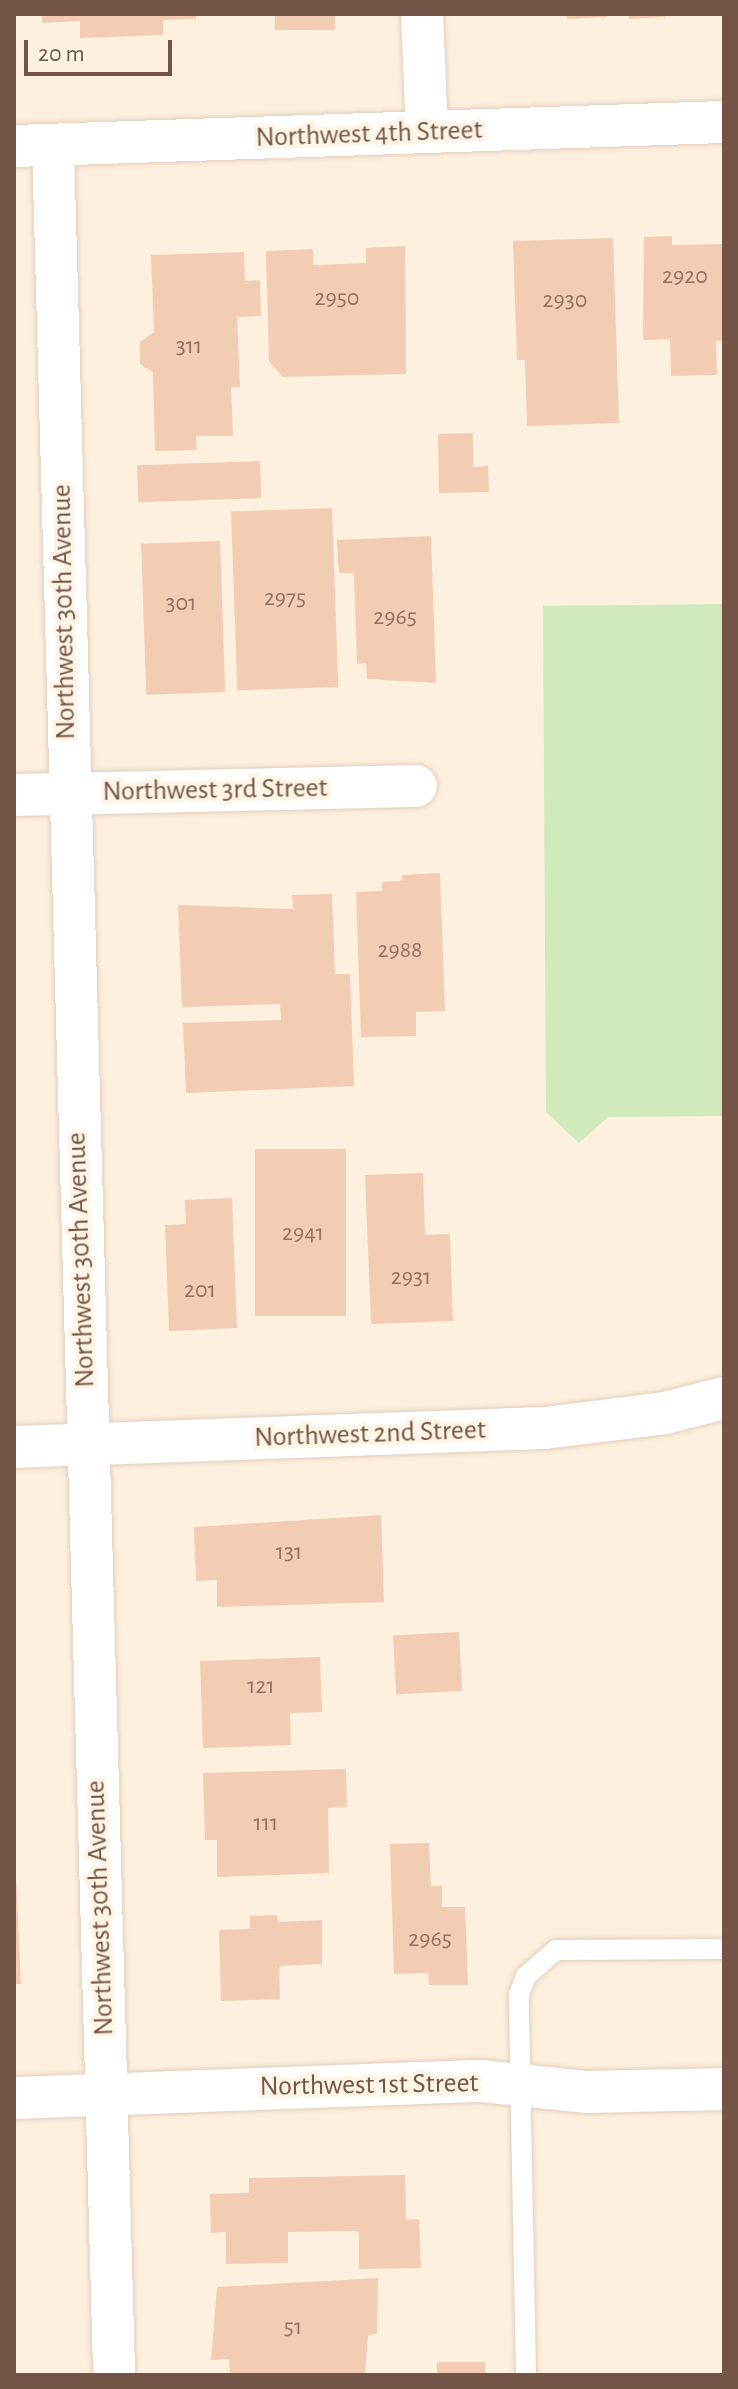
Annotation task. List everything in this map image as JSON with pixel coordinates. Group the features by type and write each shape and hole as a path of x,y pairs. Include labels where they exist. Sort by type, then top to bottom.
{"street":[{"path":"422,14 427,132"},
{"name":"Northwest 4th Street","path":"34,145 724,122"},
{"name":"Northwest 30th Avenue","path":"34,145 69,793 114,2375"},
{"name":"Northwest 3rd Street","path":"14,795 416,786"},
{"name":"Northwest 2nd Street","path":"14,1447 545,1428 665,1413 724,1398"},
{"name":"Northwest 1st Street","path":"14,2098 482,2081 587,2092 724,2089"}],"lane":[{"path":"526,2375 519,1995 538,1959 556,1950 724,1949"}],"green space":[{"path":"724,604 724,1116 608,1117 579,1143 546,1112 543,606"}],"building":[{"path":"42,14 196,14 196,19 163,20 163,35 80,38 80,21 42,23"},
{"path":"275,14 335,14 335,30 275,30"},
{"path":"567,14 607,14 607,17 567,19"},
{"path":"629,14 665,14 665,17 629,19"},
{"path":"672,236 672,245 724,244 724,341 716,341 717,375 671,376 670,339 643,340 644,237"},
{"path":"613,238 619,423 527,426 525,360 517,360 513,241"},
{"path":"405,246 406,374 283,377 269,361 266,251 313,249 313,265 366,263 366,248"},
{"path":"244,252 245,281 260,280 261,316 237,317 240,387 231,387 233,436 196,436 197,450 155,451 153,372 140,364 140,342 154,332 151,255"},
{"path":"473,433 473,467 488,466 489,492 439,493 438,434"},
{"path":"260,461 261,498 138,502 137,465"},
{"path":"332,508 338,687 237,690 231,512"},
{"path":"431,536 436,683 367,679 366,663 357,664 354,573 339,573 337,540"},
{"path":"220,541 225,692 146,695 141,544"},
{"path":"440,873 445,1011 416,1012 416,1036 361,1037 356,892 382,891 382,882 402,881 402,875"},
{"path":"332,894 335,974 350,974 354,1086 186,1093 183,1023 281,1020 280,1004 182,1007 178,905 293,909 292,895"},
{"path":"255,1149 346,1149 346,1316 255,1316"},
{"path":"423,1173 425,1235 450,1234 453,1321 371,1324 365,1175"},
{"path":"232,1198 237,1328 169,1331 165,1225 186,1224 185,1200"},
{"path":"381,1515 384,1602 217,1607 217,1580 196,1581 194,1527"},
{"path":"459,1632 462,1691 396,1694 393,1635"},
{"path":"320,1657 322,1712 290,1713 291,1745 203,1748 200,1661"},
{"path":"346,1769 347,1807 328,1808 329,1873 217,1877 217,1840 205,1840 203,1773"},
{"path":"14,1834 21,1984 14,1984"},
{"path":"429,1843 431,1886 442,1886 442,1907 465,1907 468,1985 429,1985 428,1973 394,1974 390,1844"},
{"path":"277,1915 278,1922 322,1920 322,1964 279,1966 280,1999 221,2001 219,1930 250,1929 250,1916"},
{"path":"405,2175 406,2220 419,2219 421,2268 359,2269 359,2231 288,2232 288,2263 226,2264 226,2232 211,2233 210,2194 249,2193 249,2178"},
{"path":"378,2278 377,2334 368,2335 365,2375 230,2375 229,2359 211,2360 217,2287"},
{"path":"437,2362 485,2362 485,2375 437,2375"}]}
